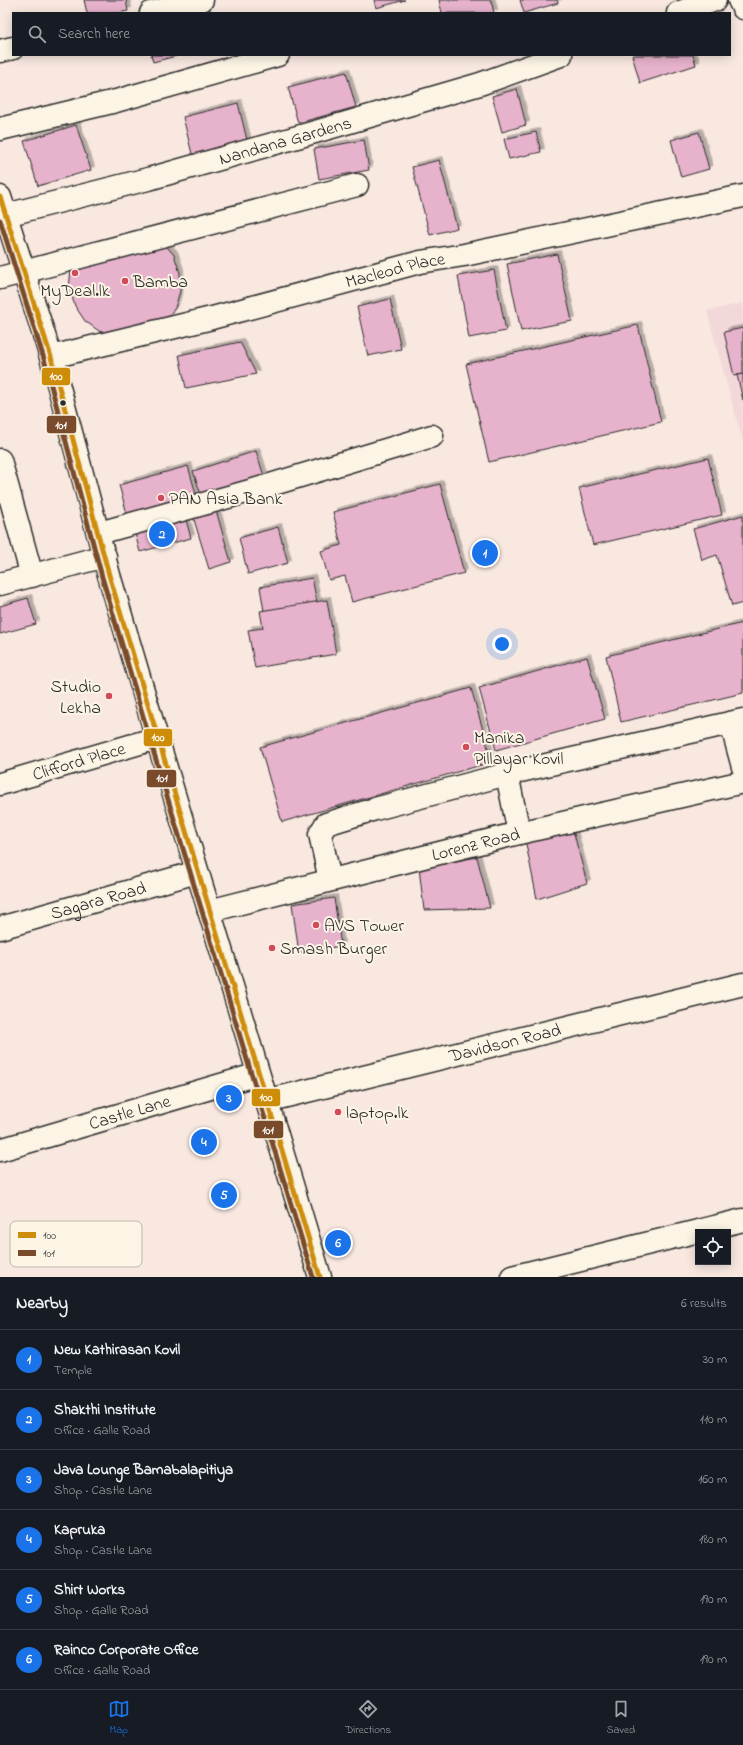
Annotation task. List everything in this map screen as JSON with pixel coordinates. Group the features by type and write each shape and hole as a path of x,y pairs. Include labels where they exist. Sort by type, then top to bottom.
{"main road":[{"path":"155,12 202,0"},
{"path":"681,12 715,0"},
{"path":"740,0 743,8"},
{"path":"0,51 12,48"},
{"path":"0,130 116,101 274,56"},
{"name":"Nandana Gardens","path":"3,206 152,178 480,84 558,56"},
{"path":"0,278 23,270 357,184"},
{"name":"Macleod Place","path":"51,357 212,318 420,262 464,255 743,196"},
{"path":"3,206 51,357 111,582 157,738 320,1277"},
{"path":"99,533 257,489 432,436"},
{"path":"0,460 32,576"},
{"path":"0,584 105,556"},
{"path":"330,880 320,834 326,824 375,809 507,774 737,722 743,767"},
{"name":"Clifford Place","path":"0,784 157,738"},
{"path":"507,774 519,833"},
{"name":"Lorenz Road","path":"209,910 519,833 743,782"},
{"name":"Sagara Road","path":"0,928 197,872"},
{"name":"Davidson Road","path":"266,1100 743,984"},
{"name":"Castle Lane","path":"0,1150 258,1074"},
{"path":"512,1277 743,1220"}],"shaded area":[{"path":"743,303 743,443 707,311"}],"building":[{"path":"84,0 126,0 128,11 123,12 87,12"},
{"path":"374,0 405,0 376,8"},
{"path":"439,0 491,0 494,12 442,12"},
{"path":"520,0 557,0 558,3 527,12 524,12"},
{"path":"151,56 176,56 153,62"},
{"path":"632,56 693,56 696,65 640,83"},
{"path":"346,72 356,107 298,123 288,87"},
{"path":"517,89 526,125 502,132 492,96"},
{"path":"238,103 248,144 193,158 183,117"},
{"path":"76,125 91,170 38,186 24,141"},
{"path":"536,132 541,152 509,159 504,139"},
{"path":"699,132 709,169 681,177 671,140"},
{"path":"364,140 369,170 319,179 314,149"},
{"path":"439,160 457,228 430,235 412,167"},
{"name":"Bamba","path":"162,241 174,255 180,273 180,291 175,308 164,322 116,337 99,331 85,321 75,306 69,288 71,269"},
{"path":"557,254 572,321 521,331 507,264"},
{"path":"494,270 506,331 469,338 458,276"},
{"path":"390,299 401,349 368,356 357,307"},
{"path":"638,325 661,422 489,462 466,364"},
{"path":"743,328 743,374 734,376 724,332"},
{"path":"240,342 256,374 186,388 179,355"},
{"path":"743,374 743,400 737,375"},
{"path":"256,451 264,476 201,495 193,471"},
{"path":"708,458 722,515 593,545 579,488"},
{"path":"188,466 198,501 129,521 119,485"},
{"path":"440,484 464,573 352,602 345,576 329,580 321,551 341,545 333,512"},
{"path":"215,507 231,562 209,569 192,513"},
{"path":"743,515 743,603 732,606 717,555 702,560 693,529"},
{"path":"185,516 191,538 140,552 134,530"},
{"path":"278,527 288,563 248,574 239,538"},
{"path":"312,578 317,602 264,611 260,587"},
{"path":"28,598 36,624 0,634 0,606"},
{"path":"327,600 336,654 255,668 248,630 263,628 260,611"},
{"path":"743,623 743,693 621,722 606,656"},
{"path":"587,657 605,719 496,750 479,688"},
{"path":"471,688 492,762 282,822 260,747"},
{"path":"573,830 587,883 537,899 525,839"},
{"path":"477,857 490,908 424,910 419,868"},
{"name":"AVS Tower","path":"334,898 341,946 299,953 292,904"}],"transit line":[{"name":"100","path":"0,197 51,357 109,575 320,1277"},
{"name":"101","path":"0,220 44,359 102,577 150,740 313,1277"}],"place":[{"name":"MyDeal.lk","path":"75,273"},
{"name":"Bamba","path":"125,281"},
{"name":"PAN Asia Bank","path":"161,498"},
{"name":"Shakthi Institute","path":"162,534"},
{"name":"New Kathirasan Kovil","path":"485,553"},
{"name":"Studio Lekha","path":"109,696"},
{"name":"Manika Pillayar Kovil","path":"466,747"},
{"name":"AVS Tower","path":"316,925"},
{"name":"Smash Burger","path":"272,948"},
{"name":"Java Lounge Bamabalapitiya","path":"229,1098"},
{"name":"laptop.lk","path":"338,1112"},
{"name":"Kapruka","path":"204,1142"},
{"name":"Shirt Works","path":"224,1195"},
{"name":"Rainco Corporate Office","path":"338,1243"}]}
